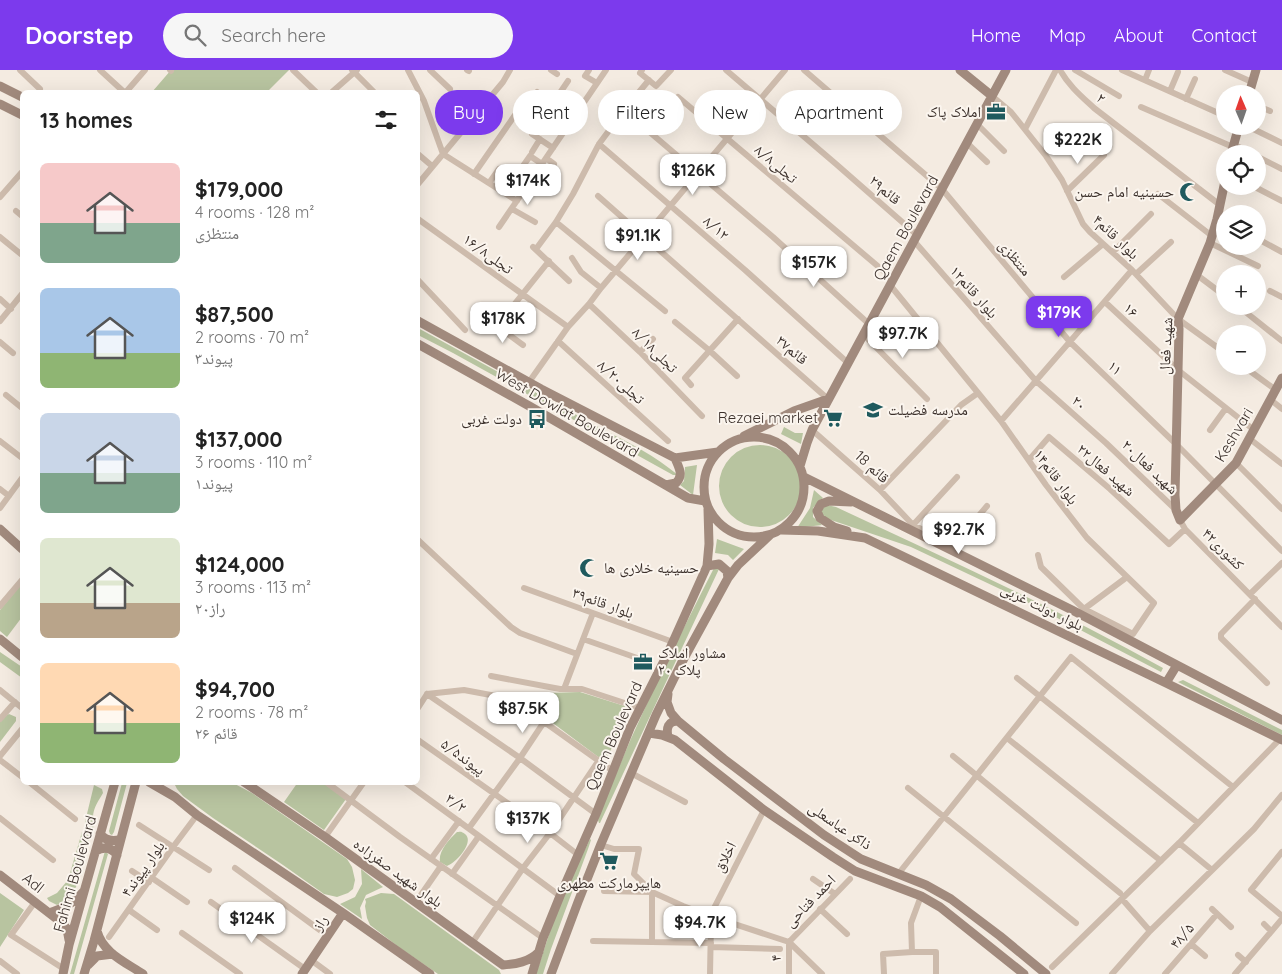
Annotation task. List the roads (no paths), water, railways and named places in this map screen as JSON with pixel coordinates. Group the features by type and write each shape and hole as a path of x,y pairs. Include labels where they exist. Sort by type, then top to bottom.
{"main road":[{"path":"960,70 992,96"},
{"path":"1251,85 1256,70"},
{"name":"Qaem Boulevard","path":"800,466 806,442 828,399 1004,71"},
{"path":"0,86 20,96"},
{"path":"0,104 20,114"},
{"name":"شهید فعال","path":"1220,205 1222,195"},
{"name":"شهید فعال","path":"1180,520 1176,510 1178,319 1216,230"},
{"name":"West Dowlat Boulevard","path":"420,322 479,356 675,458"},
{"name":"West Dowlat Boulevard","path":"420,345 688,498 707,505"},
{"name":"Keshvari","path":"1180,520 1236,463 1282,378"},
{"path":"738,439 762,437 774,441 793,455 804,477 803,501 798,512 781,530 770,535 746,537 734,533 715,519 707,505 704,485 710,462 727,444 794,411 828,399"},
{"path":"666,485 676,483 680,478 680,470 675,458 718,452"},
{"name":"بلوار دولت غربی","path":"804,477 1072,610 1282,720"},
{"path":"856,503 829,501 821,504 817,511 820,518 834,526 865,538"},
{"name":"Qaem Boulevard","path":"532,974 577,854 640,708 673,642 707,566 709,544 707,505"},
{"path":"0,529 20,547"},
{"name":"بلوار دولت غربی","path":"781,530 818,531 865,538 1281,739"},
{"name":"Qaem Boulevard","path":"552,974 612,817 682,662 728,578 738,565 770,535"},
{"path":"707,566 718,564 728,571 728,578"},
{"path":"0,639 20,654"},
{"path":"1166,683 1177,665"},
{"name":"ذاکر عباسعلی","path":"668,692 667,702 671,713 678,721 724,759 824,835 861,860 926,884 951,899 1049,970"},
{"path":"668,737 667,728 669,723 678,721"},
{"name":"ذاکر عباسعلی","path":"649,733 656,733 674,740 764,810 855,871 921,896 940,907 1024,974"},
{"name":"Fahimi Boulevard","path":"63,972 114,785"},
{"path":"85,971 135,785"},
{"path":"154,785 175,797 197,815 430,974"},
{"path":"170,785 175,797"},
{"name":"بلوار شهید صفرزاده","path":"248,785 416,902 505,970 534,957 539,952"},
{"path":"595,815 595,824 601,828 606,826 612,817"},
{"path":"586,836 591,832 597,833 600,836 601,844"},
{"path":"100,834 109,841 121,840"},
{"path":"96,851 105,848 114,851 116,855"},
{"name":"Adl","path":"0,875 62,923 67,929 69,945"},
{"path":"50,913 73,903 85,890"},
{"name":"راز","path":"304,972 343,913"},
{"path":"97,931 104,946 143,974"},
{"path":"991,948 1000,936"},
{"path":"85,971 91,961 97,956 113,954"}],"street":[{"path":"20,70 40,89"},
{"path":"100,70 123,90"},
{"path":"127,90 145,70"},
{"path":"294,70 314,90"},
{"path":"408,70 418,90"},
{"path":"430,70 450,89"},
{"path":"420,181 503,82 510,70"},
{"path":"589,70 585,76 597,83"},
{"path":"588,96 606,70"},
{"path":"641,71 656,86 671,70"},
{"name":"قائم۲۹","path":"726,70 749,90"},
{"path":"766,92 785,70"},
{"name":"منتظزی","path":"804,70 942,189 1070,342"},
{"path":"1025,130 1056,70"},
{"name":"۲","path":"1060,70 1074,90 1094,108 1220,205"},
{"path":"1075,70 1119,96"},
{"path":"1124,70 1216,112"},
{"path":"1145,80 1149,70"},
{"path":"1226,70 1252,82"},
{"path":"334,90 355,71 372,90"},
{"path":"1170,91 1178,72"},
{"path":"1186,99 1195,79"},
{"path":"569,280 535,248 556,222 599,144 649,80"},
{"path":"562,90 568,81"},
{"path":"420,93 443,154 517,201"},
{"name":"بلوار قائم۴","path":"992,96 1011,112 1046,156 1062,180 1083,224 1134,272 1178,319 1216,346"},
{"name":"تجلی۸/۸","path":"684,102 810,208 892,282"},
{"name":"قائم۲۹","path":"766,104 836,164 916,238"},
{"path":"1141,107 1225,145"},
{"path":"1266,109 1270,111"},
{"path":"474,174 513,118"},
{"path":"977,124 1004,151"},
{"path":"534,135 553,148"},
{"path":"499,227 562,135"},
{"path":"653,135 773,237 869,324"},
{"path":"529,382 568,327 730,135"},
{"path":"1266,135 1282,143"},
{"path":"532,152 540,139"},
{"path":"967,143 987,162"},
{"name":"۸/۱۲","path":"599,144 671,205 848,363"},
{"path":"1067,191 1104,155"},
{"path":"420,156 432,166"},
{"path":"523,166 530,156 554,164"},
{"path":"1266,161 1282,169"},
{"path":"489,183 499,169"},
{"path":"0,197 20,174"},
{"path":"1266,192 1282,200"},
{"path":"1158,194 1211,240 1256,265"},
{"name":"قائم۳۷","path":"598,196 828,399"},
{"path":"512,209 535,222"},
{"path":"16,211 20,214"},
{"path":"1113,252 1151,214"},
{"name":"تجلی۱۶/۸","path":"420,220 568,327"},
{"path":"556,222 665,311"},
{"path":"0,237 20,253"},
{"name":"بلوار قائم۱۲","path":"916,238 1036,381"},
{"path":"1002,421 1105,302 1134,272 1171,242"},
{"path":"1266,243 1279,250"},
{"path":"1064,277 1103,244"},
{"path":"572,258 581,272 601,288"},
{"path":"523,345 497,326 549,261"},
{"path":"1197,275 1216,289"},
{"path":"420,282 465,330"},
{"name":"بلوار قائم۱۴","path":"892,282 1002,421 1046,485 1087,538 1154,603 1133,634 1084,609"},
{"path":"1270,291 1282,297"},
{"path":"0,322 20,298"},
{"path":"0,299 11,309"},
{"name":"۱۶","path":"1105,302 1178,370 1254,430"},
{"name":"تجلی۸/۱۸","path":"589,304 640,352 702,416"},
{"path":"1250,315 1282,341"},
{"path":"691,385 685,378 738,319"},
{"path":"675,322 710,350 737,376"},
{"path":"864,334 927,399"},
{"path":"640,352 653,338"},
{"name":"تجلی۸/۲۰","path":"558,341 668,441"},
{"path":"0,342 12,353"},
{"name":"۱۱","path":"1070,342 1177,445 1282,551"},
{"path":"1255,375 1276,390"},
{"name":"۲۰","path":"1036,381 1106,443"},
{"path":"880,490 961,405 978,393"},
{"path":"6,395 20,406"},
{"path":"1270,400 1282,409"},
{"path":"1210,430 1226,408"},
{"name":"18 قائم","path":"812,430 880,490 913,525"},
{"name":"شهید فعال۲۲","path":"1030,460 1049,437 1110,489 1169,544 1185,529"},
{"path":"1250,439 1282,464"},
{"path":"0,441 20,456"},
{"name":"شهید فعال۲۰","path":"1106,443 1176,510"},
{"path":"1236,463 1282,509"},
{"path":"957,477 913,525 954,545 987,506"},
{"path":"0,508 9,496 20,487"},
{"path":"0,489 9,496"},
{"name":"کشوری۴۲","path":"1180,520 1185,529 1282,627"},
{"path":"420,542 511,628 577,654"},
{"path":"1038,555 1041,566 1084,609 1127,576"},
{"path":"1266,683 1221,638 1221,634 1282,563"},
{"path":"0,606 20,582"},
{"name":"بلوار قائم۳۹","path":"524,588 673,642"},
{"path":"564,689 592,613"},
{"path":"583,639 640,659"},
{"path":"899,873 1071,657 1233,787"},
{"path":"491,676 560,689 582,689 640,708"},
{"path":"1017,678 1198,823"},
{"path":"0,690 20,706"},
{"path":"427,694 464,690 512,699 613,771"},
{"path":"420,705 427,694"},
{"path":"427,694 520,758 595,815"},
{"path":"0,720 15,702"},
{"path":"469,828 544,722"},
{"path":"20,732 0,758 20,775"},
{"path":"1007,738 1161,861"},
{"path":"1049,970 1121,896 1161,861 1281,739"},
{"name":"پیوند۵/۵","path":"420,741 577,854"},
{"path":"953,756 1121,896 1150,931"},
{"path":"472,943 599,760"},
{"path":"631,774 685,802"},
{"path":"33,785 75,819"},
{"path":"330,785 544,938"},
{"path":"325,837 362,785"},
{"name":"۳/۲","path":"409,785 560,896"},
{"path":"908,788 1076,923"},
{"path":"1112,974 1150,931 1254,829 1282,795"},
{"name":"اخلاق","path":"710,920 764,810"},
{"name":"بلوار پیوند۴","path":"109,937 197,815"},
{"path":"0,818 53,860"},
{"path":"431,859 459,821"},
{"path":"139,825 209,870"},
{"path":"452,874 479,836"},
{"path":"1179,843 1212,870"},
{"path":"601,844 614,849 639,849 634,874 652,892 710,920 788,942 822,974"},
{"path":"1235,974 1272,932 1282,917 1251,890 1282,852"},
{"path":"416,902 442,866"},
{"path":"235,868 328,936"},
{"path":"132,871 187,902"},
{"name":"احمد فتاحی","path":"788,942 850,878"},
{"path":"813,879 835,894"},
{"path":"604,891 652,892"},
{"path":"652,892 652,942"},
{"path":"912,952 911,923 921,896"},
{"path":"35,902 10,935 63,972"},
{"path":"211,902 304,972"},
{"path":"820,909 846,934"},
{"path":"129,910 156,930"},
{"name":"۴۸/۵","path":"1166,974 1215,911 1231,927"},
{"path":"710,920 710,974"},
{"path":"1264,924 1272,932"},
{"path":"182,933 240,974"},
{"path":"593,941 652,942 780,949"},
{"name":"۴","path":"788,942 789,974"},
{"path":"1191,944 1205,956"},
{"path":"884,974 883,954 912,952 936,952 936,974"},
{"path":"1238,955 1246,962"},
{"path":"312,960 330,974"},
{"path":"0,961 17,974"}],"place":[{"name":"املاک پاک","path":"996,112"},
{"name":"حسینیه امام حسن","path":"1189,192"},
{"name":"مدرسه فضیلت","path":"873,410"},
{"name":"Rezaei market","path":"833,418"},
{"name":"دولت غربی","path":"537,419"},
{"name":"حسینیه خلاری ها","path":"589,568"},
{"name":"مشاور املاک پلاک ۲۰","path":"643,662"},
{"name":"هایپرمارکت مطهری","path":"609,861"}]}
